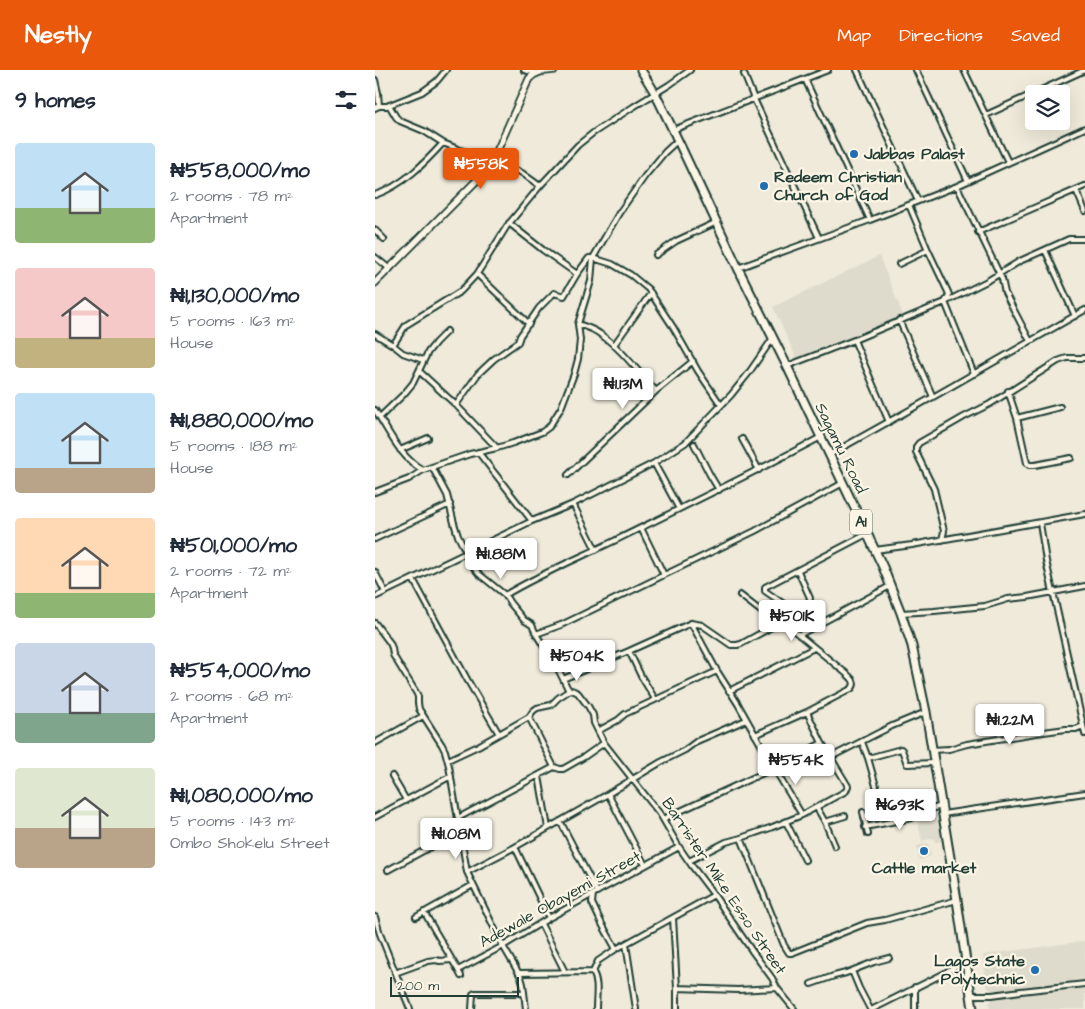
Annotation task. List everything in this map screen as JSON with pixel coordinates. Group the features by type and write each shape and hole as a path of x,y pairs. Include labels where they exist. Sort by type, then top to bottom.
{"highway":[{"name":"Sagamu Road","path":"641,70 655,93 787,366 875,550 901,613 912,646 926,712 973,1009"}],"street":[{"path":"375,80 378,93 377,107 389,105 422,92 437,81 446,70"},
{"path":"524,70 537,73"},
{"path":"375,283 482,175 493,160 529,79 537,73 555,70"},
{"path":"648,70 649,82"},
{"path":"393,344 406,325 461,291 477,274 509,223 583,140 690,70"},
{"path":"673,130 828,70"},
{"path":"857,70 918,201"},
{"path":"916,70 968,181"},
{"path":"964,70 1008,162"},
{"path":"986,115 1085,70"},
{"path":"744,74 819,238"},
{"path":"805,79 870,220"},
{"path":"389,105 398,120 424,131 443,143 483,160 493,160 522,173 540,186"},
{"path":"738,268 957,186 1085,128"},
{"path":"375,492 409,479 423,470 478,452 497,448 542,432 549,427 556,416 574,374 578,358 578,324 591,281 593,258 619,213 645,176 678,140"},
{"path":"375,196 385,192 409,175 443,143"},
{"path":"957,186 999,274 1005,293 1030,341"},
{"path":"978,232 1085,186"},
{"path":"1075,190 1085,211"},
{"path":"909,205 949,295 945,302"},
{"path":"656,255 676,241 717,222"},
{"path":"509,223 577,274"},
{"path":"375,230 384,239"},
{"path":"787,366 945,302 977,287 1020,261 1069,239 1085,239"},
{"path":"899,264 928,250"},
{"path":"1045,250 1075,316"},
{"path":"375,258 390,269"},
{"path":"456,405 478,374 494,359 518,342 539,308 552,295 557,293 564,296 586,261 589,258 593,258 612,264 631,275 648,289 721,405"},
{"path":"477,274 529,324"},
{"path":"614,345 651,293"},
{"path":"945,302 973,374"},
{"path":"829,455 1085,310"},
{"path":"899,320 933,397"},
{"path":"578,324 600,333 614,345 656,391"},
{"path":"380,417 413,383 423,360 435,342 447,331"},
{"path":"375,334 393,344 403,353 423,360"},
{"path":"375,597 532,521 573,504 653,463 685,443 748,374 773,338"},
{"path":"854,340 889,422"},
{"path":"942,540 944,531 934,488 919,460 916,446 964,417 990,404 1058,362 1067,358 1085,358"},
{"path":"569,475 656,391 693,361"},
{"path":"419,370 497,448"},
{"path":"1009,391 1026,460 1029,465 1071,458"},
{"path":"1017,418 1060,407"},
{"path":"375,410 401,450 411,462 423,470"},
{"path":"401,450 427,438"},
{"path":"505,596 550,570 597,550 821,438"},
{"path":"742,439 759,470"},
{"path":"695,444 719,490"},
{"path":"478,452 532,521"},
{"path":"653,463 679,510"},
{"name":"Barrister Mike Esso Street","path":"432,468 443,486 456,529 474,568 505,596 525,620 532,625 568,689 578,693 588,706 604,743 663,818 689,861 793,1009"},
{"path":"537,634 561,625 755,531 843,483"},
{"path":"375,539 450,504"},
{"path":"573,504 597,550"},
{"path":"875,550 912,546 1085,514"},
{"path":"1040,523 1046,561 1085,734"},
{"path":"641,528 665,575"},
{"path":"944,531 951,539"},
{"path":"798,571 810,602 795,611 765,591 765,587 867,534"},
{"path":"375,572 385,592"},
{"path":"413,579 499,734"},
{"path":"799,635 891,586"},
{"path":"901,613 985,606 1008,599 1085,586"},
{"path":"740,595 767,616 779,623 784,623 854,682 851,689 807,712 755,735"},
{"path":"375,622 419,697 419,709 441,744 448,760 467,872 503,946 519,973 523,984 525,1009"},
{"path":"563,679 691,623 702,625 734,645 741,644 779,623"},
{"path":"691,623 769,759"},
{"path":"729,691 814,648"},
{"path":"629,651 655,699"},
{"path":"598,731 625,714 717,671"},
{"path":"448,760 478,746 529,717 537,708 551,705 571,690"},
{"path":"689,861 726,842 802,815 845,792 848,786 822,743 807,712"},
{"path":"831,756 892,726 926,712"},
{"path":"375,742 423,716"},
{"path":"529,717 554,767 563,769 604,743"},
{"path":"467,872 515,847 685,750 697,741 747,720"},
{"path":"932,750 949,749 1035,732 1076,729 1083,726"},
{"path":"862,742 876,786"},
{"path":"780,764 822,743"},
{"path":"868,758 901,749 907,764 935,763"},
{"path":"458,818 554,767"},
{"path":"663,818 774,768 802,815"},
{"path":"392,776 406,800"},
{"path":"375,817 451,776"},
{"path":"539,776 548,828"},
{"path":"864,817 910,808 914,810 942,810 1085,793"},
{"path":"608,794 645,865"},
{"path":"817,808 835,846"},
{"path":"865,827 913,818 914,810"},
{"path":"863,812 868,834"},
{"path":"825,822 845,816"},
{"path":"560,821 595,893 592,903 616,949"},
{"path":"786,822 805,860"},
{"path":"388,870 460,832"},
{"path":"741,838 784,946 789,953 867,923 894,918 957,900"},
{"name":"Adewale Obayemi Street","path":"458,970 679,846"},
{"path":"515,847 549,918"},
{"path":"416,917 473,885"},
{"path":"596,1009 597,990 593,972 598,961 616,949 714,895"},
{"path":"583,900 592,903"},
{"path":"424,912 461,976"},
{"path":"375,917 410,1009"},
{"path":"673,918 677,1009"},
{"path":"541,924 565,972"},
{"path":"375,941 382,939"},
{"path":"626,944 636,1009"},
{"path":"811,984 889,958"},
{"path":"395,972 428,961 451,960"},
{"path":"852,971 871,1009 905,994 965,960"},
{"path":"519,973 593,972"},
{"path":"971,995 992,995 1085,984"},
{"path":"915,987 915,1009"},
{"path":"677,988 739,990 777,988"},
{"path":"472,1009 472,998 475,993 524,994"}],"shaded area":[{"path":"879,256 903,315 798,361 773,307"},
{"path":"937,810 944,841 935,842 934,838 922,841 916,815"},
{"name":"Cattle market","path":"928,843 931,856 919,860 917,846"},
{"name":"Lagos State Polytechnic","path":"1085,941 1085,1009 990,1009 989,1003 993,999 991,991 987,986 983,955"}],"place":[{"name":"Jabbas Palast","path":"854,154"},
{"name":"Redeem Christian Church of God","path":"764,186"},
{"name":"Cattle market","path":"924,851"},
{"name":"Lagos State Polytechnic","path":"1035,970"}]}
